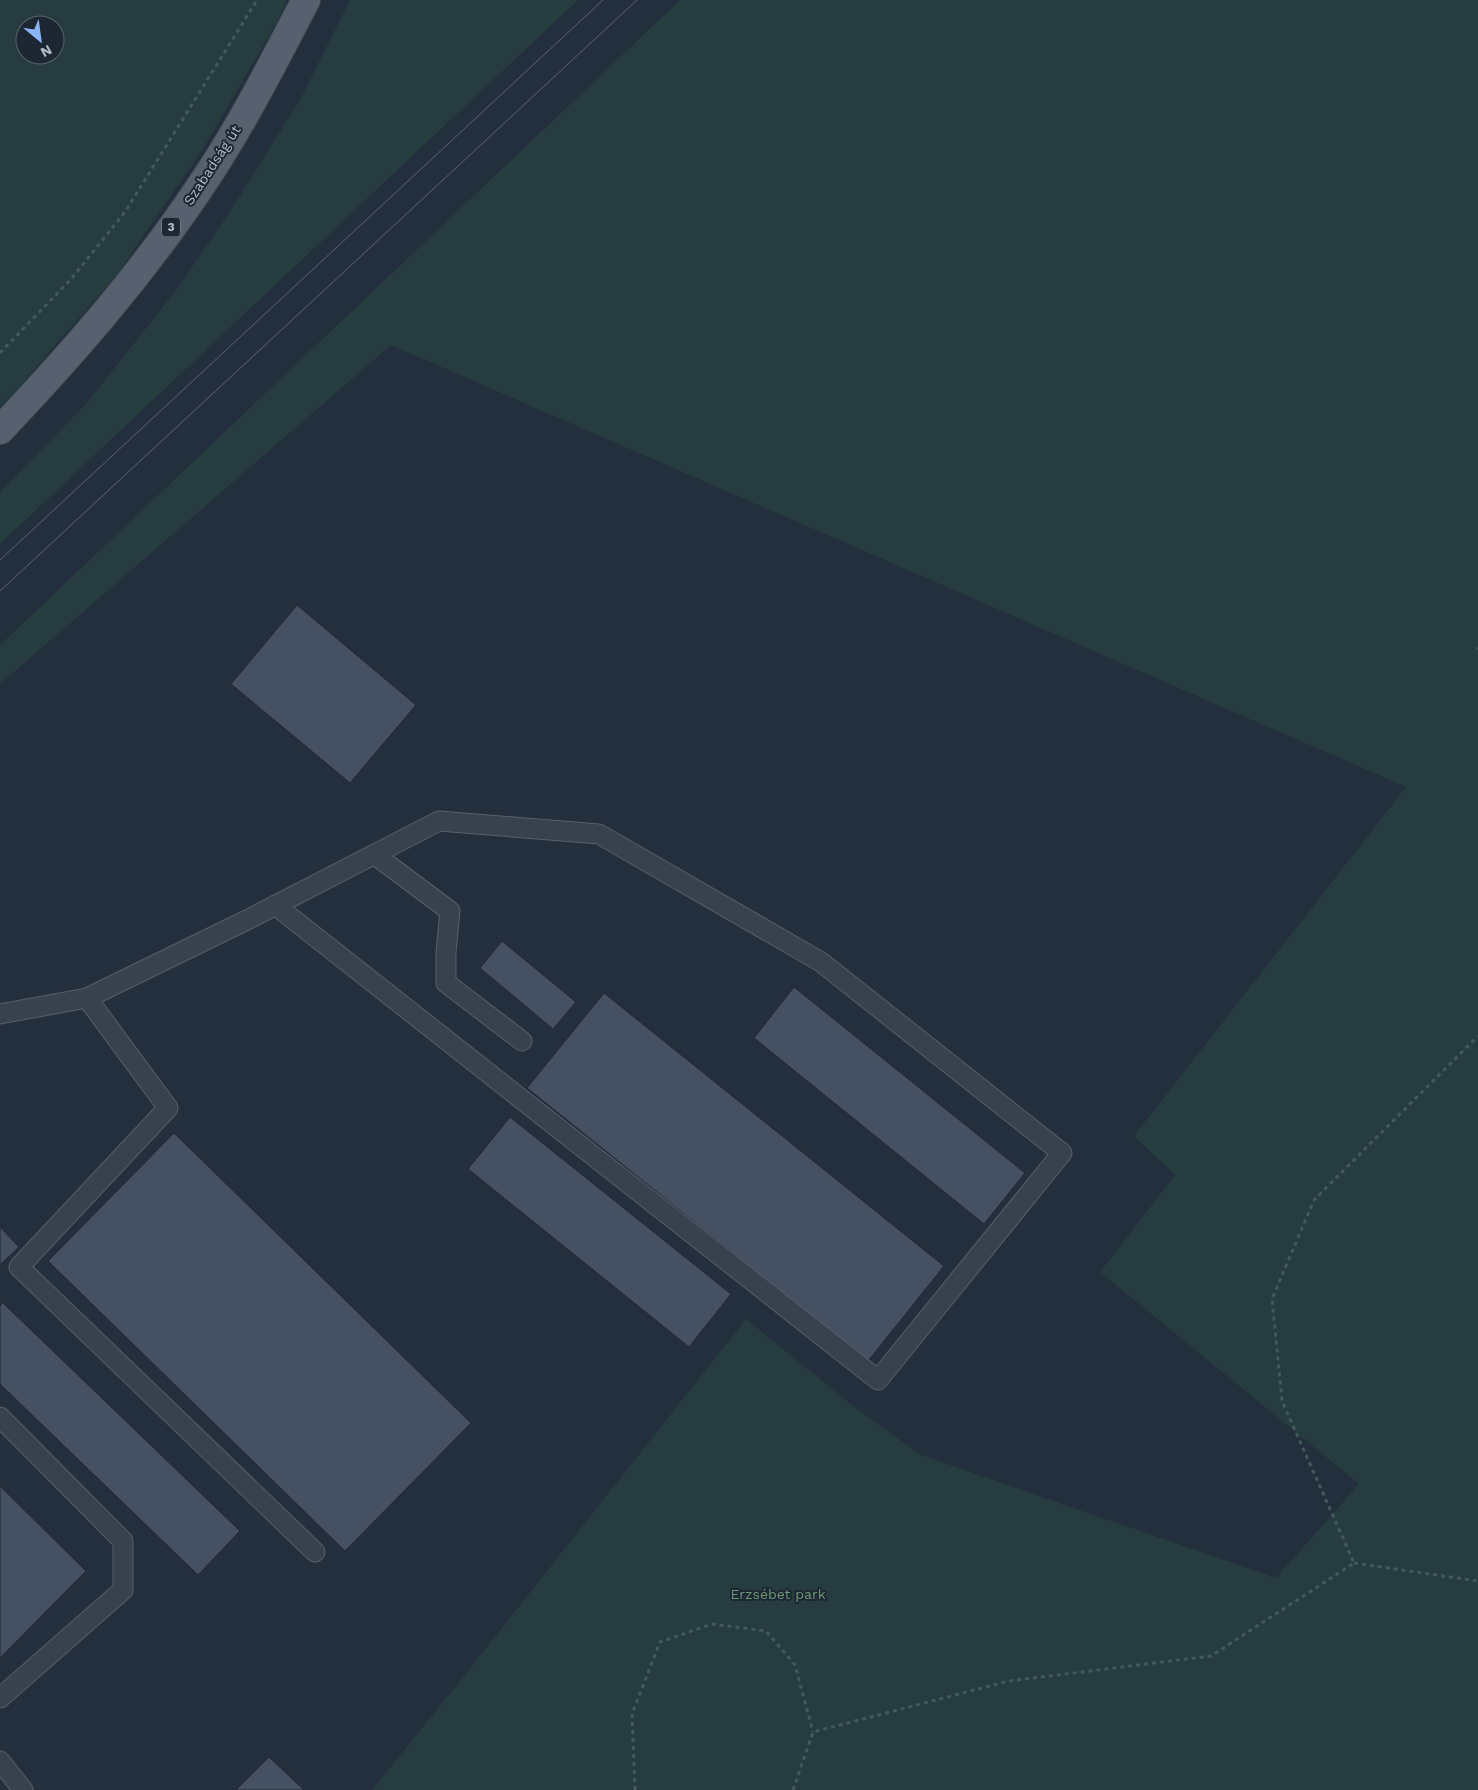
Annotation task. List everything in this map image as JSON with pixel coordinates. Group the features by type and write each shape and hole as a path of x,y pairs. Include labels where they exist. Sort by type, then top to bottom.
{"main road":[{"name":"Szabadság út","path":"0,430 54,373 118,300 208,176 251,105 306,0"}],"lane":[{"path":"0,1014 87,998 439,822 598,834 821,962 1062,1153 878,1380 275,905"},
{"path":"374,855 450,911 446,952 446,983 522,1041"},
{"path":"87,998 168,1108 19,1267 315,1552"},
{"path":"0,1417 123,1541 123,1590 0,1698"},
{"path":"0,1760 23,1790"}],"path":[{"path":"0,353 72,278 125,212 257,0"},
{"path":"1354,1563 1282,1401 1272,1299 1314,1200 1478,1036"},
{"path":"813,1732 1009,1681 1211,1656 1354,1563 1478,1581"},
{"path":"635,1790 632,1714 660,1642 712,1624 766,1631 795,1665 813,1732 793,1790"}],"green space":[{"path":"0,0 287,0 277,22 203,149 118,273 19,387 0,406"},
{"path":"350,0 578,0 0,544 0,492 86,404 177,289 231,210 301,98"},
{"name":"Erzsébet park","path":"680,0 1478,0 1478,1790 372,1790 746,1319 857,1409 921,1455 1276,1578 1359,1484 1100,1272 1175,1175 1134,1136 1406,787 391,345 0,684 0,645"}],"building":[{"path":"297,605 416,705 350,783 231,684"},
{"path":"502,941 576,1002 553,1029 480,968"},
{"path":"794,987 1025,1173 984,1224 754,1038"},
{"path":"604,993 944,1266 868,1361 527,1088"},
{"path":"510,1117 731,1294 689,1347 468,1169"},
{"path":"174,1133 471,1423 345,1551 48,1261"},
{"path":"0,1227 19,1247 0,1265"},
{"path":"3,1303 240,1531 198,1575 0,1384 0,1306"},
{"path":"0,1486 86,1571 0,1658"},
{"path":"269,1757 304,1790 236,1790"}],"tram line":[{"path":"0,560 603,0"},
{"path":"0,591 637,0"}]}
